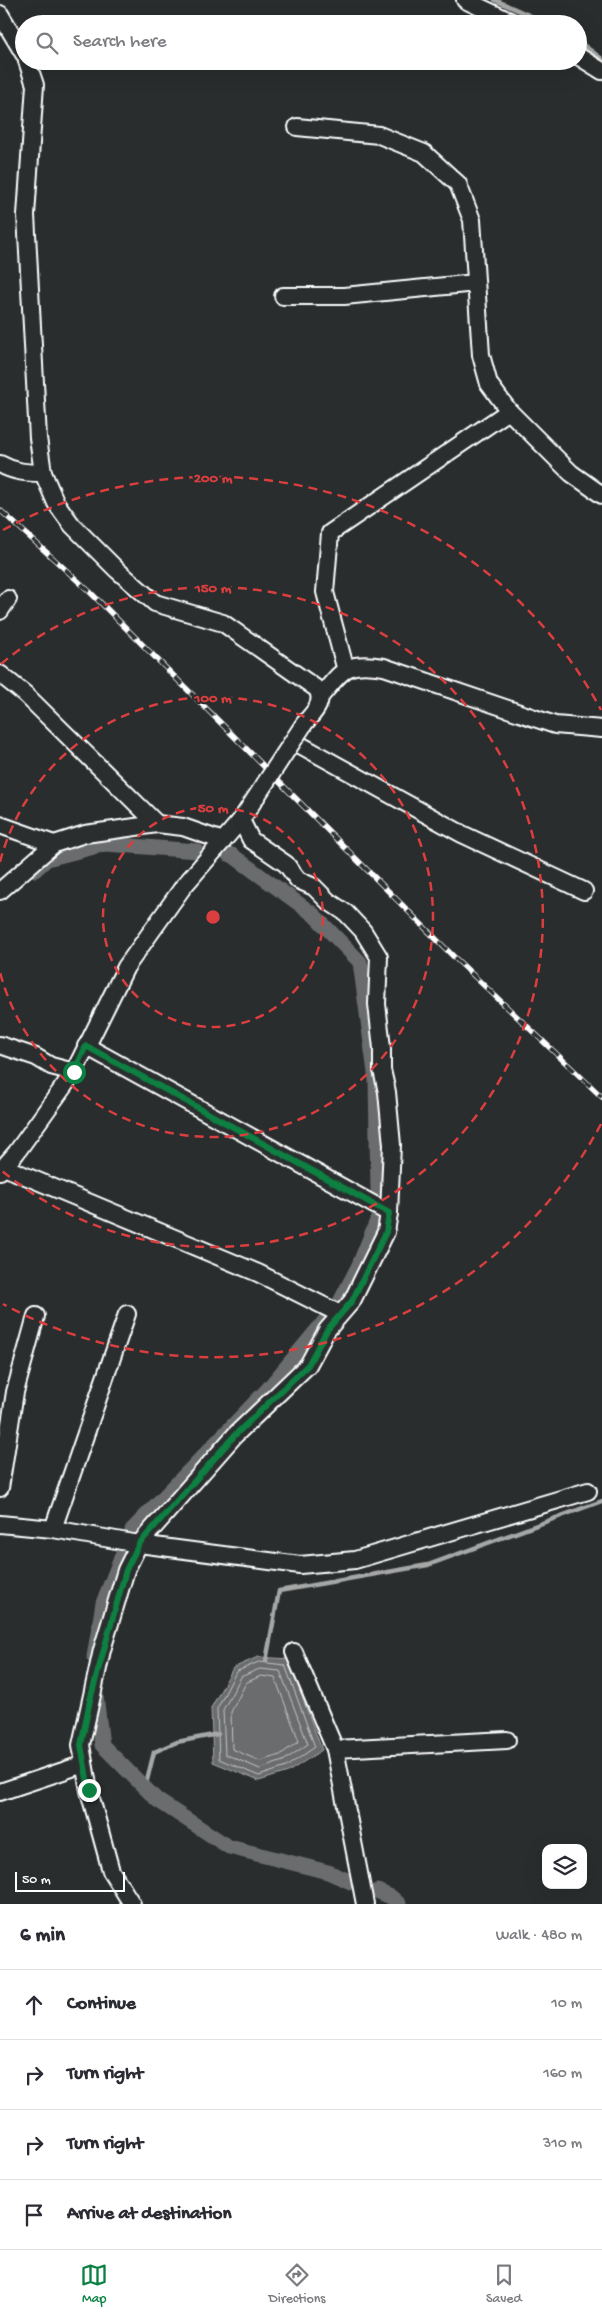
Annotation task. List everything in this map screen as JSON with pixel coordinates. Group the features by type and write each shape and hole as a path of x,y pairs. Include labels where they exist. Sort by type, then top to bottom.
{"street":[{"path":"465,0 497,15"},
{"path":"0,14 15,39"},
{"path":"587,62 602,71"},
{"path":"30,70 34,85 26,215 38,438 43,473 56,503 72,525 117,570 155,603 223,623 316,688 320,697"},
{"path":"297,127 379,135 424,153 458,184 472,220 483,362 489,384 509,411 571,473 602,495"},
{"path":"283,296 344,296 476,283"},
{"path":"345,667 324,592 330,533 509,411"},
{"path":"0,464 17,471 43,473"},
{"path":"340,1314 258,1273 2,1169 74,1072 126,967 183,887 241,820 317,707 320,697 345,667 364,664 384,667 555,724 602,729"},
{"path":"0,674 25,694 157,824"},
{"path":"293,741 462,834 584,890"},
{"path":"132,1904 110,1872 89,1790 81,1745 102,1650 126,1570 139,1544 235,1435 308,1365 327,1330 352,1301 386,1232 389,1213 392,1145 376,1004 379,957 363,931 346,913 328,901 314,887 298,880 286,864 251,840 241,820"},
{"path":"0,891 54,844 85,834 157,824 183,827 223,841"},
{"path":"0,825 54,844"},
{"path":"0,1045 36,1057 51,1066 74,1072"},
{"path":"86,1046 389,1213"},
{"path":"53,1529 128,1314"},
{"path":"0,1488 15,1392 36,1316"},
{"path":"0,1524 53,1529 139,1544 300,1565 356,1560 588,1490"},
{"path":"294,1652 335,1749 365,1904"},
{"path":"335,1749 507,1740"},
{"path":"0,1792 84,1764"}],"water":[{"path":"258,1657 288,1659 322,1750 288,1772 259,1781 213,1762 211,1708 233,1668"}],"waterway":[{"path":"495,0 529,15"},
{"path":"587,48 602,59"},
{"path":"35,870 47,859 106,844 197,851"},
{"path":"228,854 313,914 360,962 376,1080 378,1191"},
{"path":"340,1302 359,1265 378,1218"},
{"path":"132,1530 267,1390 327,1318"},
{"path":"266,1661 279,1591 428,1565 602,1501"},
{"path":"94,1657 103,1603 123,1553"},
{"path":"95,1687 102,1745 157,1800 229,1847 328,1872 351,1882"},
{"path":"145,1788 154,1752 177,1742 218,1734"},
{"path":"377,1891 391,1897 399,1904"}],"railway":[{"path":"0,510 89,591 455,958 602,1097"}],"route":[{"path":"74,1072 86,1046 389,1213 386,1232 352,1301 327,1330 308,1365 235,1435 139,1544 126,1570 102,1650 90,1700 81,1745 89,1790"}]}
